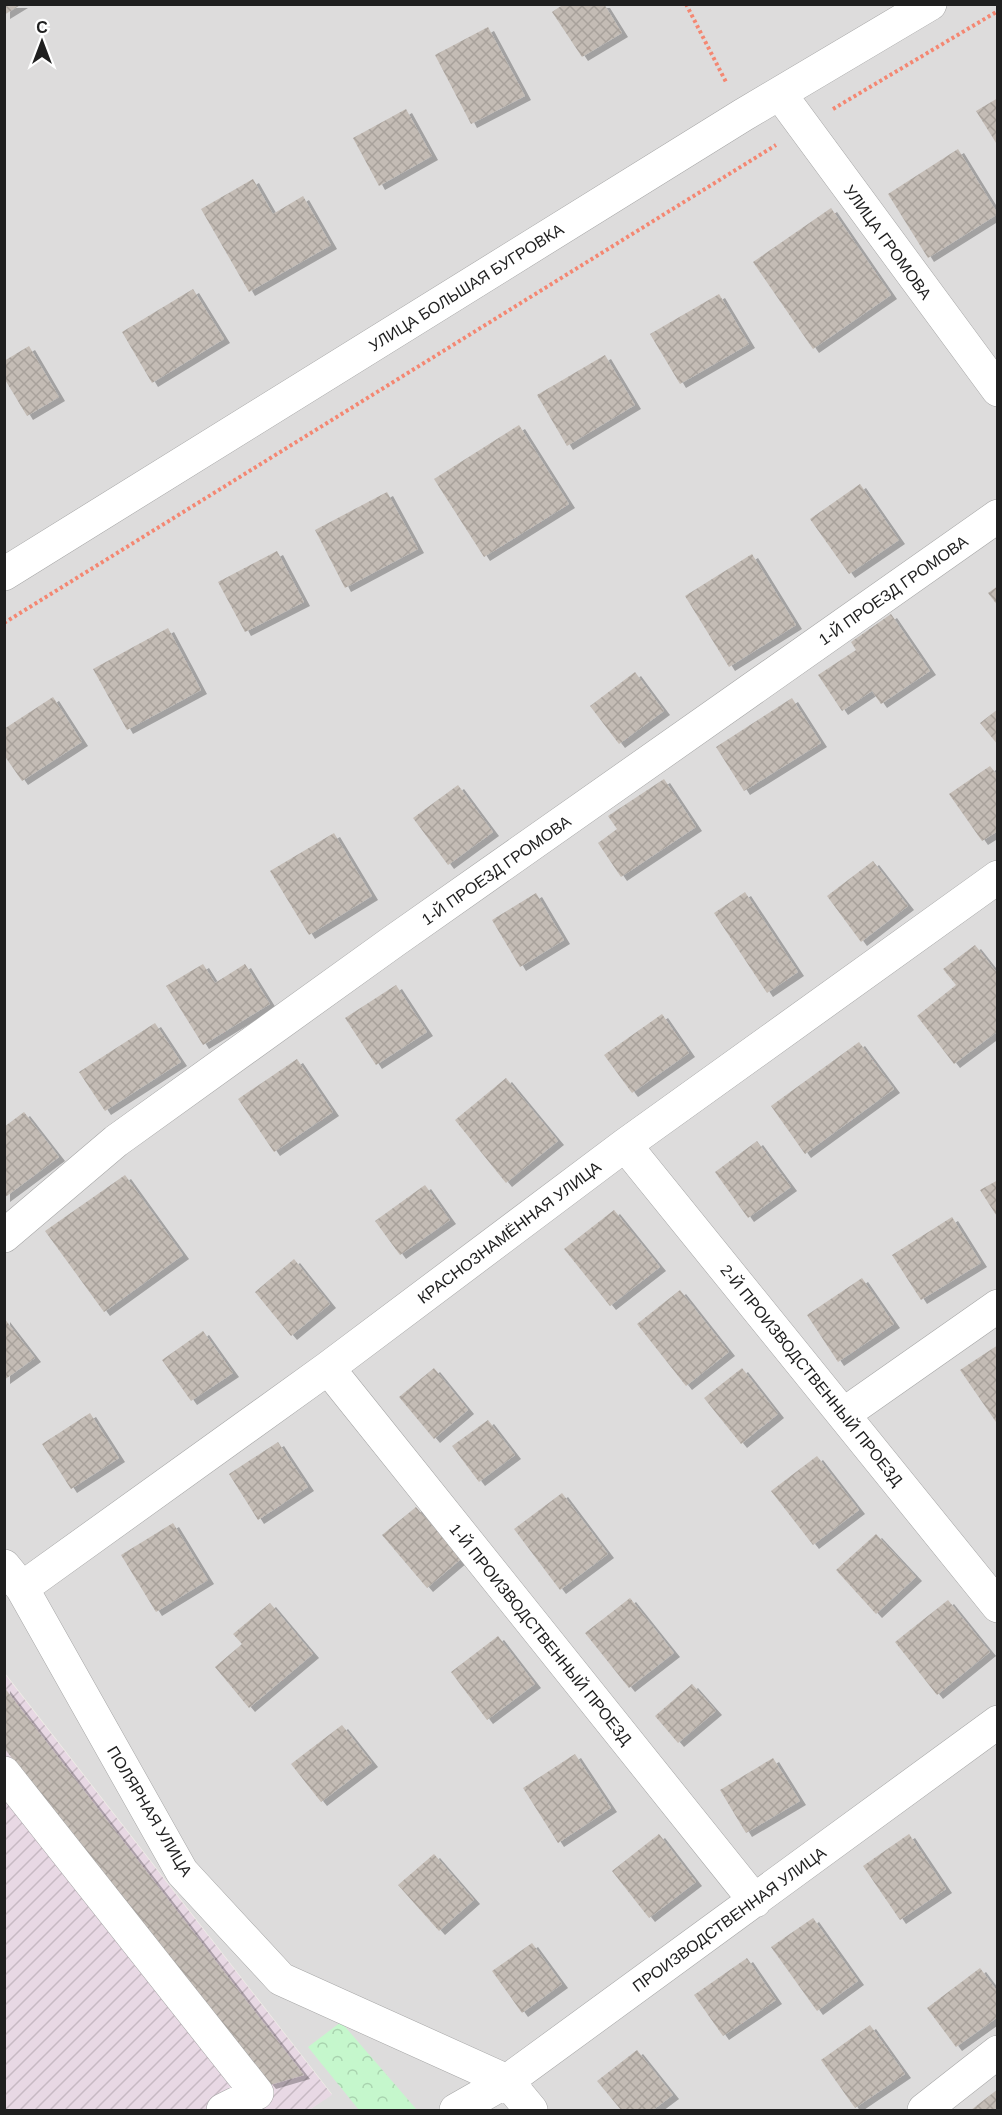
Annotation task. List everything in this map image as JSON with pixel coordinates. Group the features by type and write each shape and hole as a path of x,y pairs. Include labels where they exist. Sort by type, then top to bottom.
{"street":[{"name":"УЛИЦА БОЛЬШАЯ БУГРОВКА","path":"4,574 743,115 930,4"},
{"name":"УЛИЦА ГРОМОВА","path":"780,94 998,390"},
{"name":"1-Й ПРОЕЗД ГРОМОВА","path":"4,1236 126,1134 394,941 998,516"},
{"name":"КРАСНОЗНАМЁННАЯ УЛИЦА","path":"13,1577 328,1368 626,1145 998,877"},
{"name":"2-Й ПРОИЗВОДСТВЕННЫЙ ПРОЕЗД","path":"626,1145 998,1606"},
{"path":"844,1414 998,1306"},
{"name":"1-Й ПРОИЗВОДСТВЕННЫЙ ПРОЕЗД","path":"328,1368 755,1901"},
{"name":"ПОЛЯРНАЯ УЛИЦА","path":"13,1577 182,1872 281,1980 507,2081 531,2110"},
{"name":"ПРОИЗВОДСТВЕННАЯ УЛИЦА","path":"456,2110 507,2081 998,1722"},
{"path":"4,1773 257,2093 223,2110"},
{"path":"924,2110 998,2052"}],"path":[{"path":"686,4 743,115"},
{"path":"4,623 804,127 998,11"}],"shaded area":[{"path":"5,5 997,5 997,2110 309,2110 332,2094 5,1673"},
{"path":"4,1673 332,2095 309,2110 5,2110"}],"green space":[{"path":"341,2022 417,2110 359,2110 308,2047"}],"building":[{"path":"4,4 22,4 4,15"},
{"path":"564,4 604,4 622,33 582,57 552,12"},
{"path":"488,27 525,96 471,124 435,55"},
{"path":"998,98 998,146 976,111"},
{"path":"406,109 432,156 379,186 353,138"},
{"path":"958,149 998,214 928,258 888,194"},
{"path":"253,179 273,214 303,196 331,245 249,292 201,209"},
{"path":"831,208 891,295 813,349 753,262"},
{"path":"193,289 224,339 152,383 122,332"},
{"path":"719,294 749,344 680,384 650,334"},
{"path":"29,346 59,397 27,416 4,378 4,361"},
{"path":"605,355 635,405 567,446 537,395"},
{"path":"519,425 569,504 484,557 434,479"},
{"path":"860,484 899,540 849,574 810,519"},
{"path":"387,492 418,549 345,588 315,530"},
{"path":"277,551 304,602 245,632 218,582"},
{"path":"752,554 796,625 729,667 685,596"},
{"path":"998,586 998,606 988,593"},
{"path":"891,614 930,671 881,704 872,691 842,711 818,675 856,650 851,642"},
{"path":"168,628 201,690 127,730 93,669"},
{"path":"635,672 664,711 619,744 590,706"},
{"path":"53,697 82,742 22,781 4,755 4,729"},
{"path":"792,698 821,743 744,791 716,747"},
{"path":"998,709 998,745 980,723"},
{"path":"990,766 998,776 998,831 982,841 949,794"},
{"path":"664,779 696,827 621,877 598,843 617,829 608,816"},
{"path":"458,785 493,832 448,865 413,818"},
{"path":"334,833 372,896 309,935 270,871"},
{"path":"873,861 908,906 861,942 827,896"},
{"path":"745,892 798,972 767,993 714,913"},
{"path":"536,893 564,940 520,967 492,920"},
{"path":"975,945 998,974 998,1031 954,1064 917,1016 956,985 943,969"},
{"path":"203,964 215,983 245,964 270,1004 203,1045 166,986"},
{"path":"396,985 427,1032 376,1065 345,1018"},
{"path":"662,1014 689,1053 632,1093 604,1055"},
{"path":"155,1023 181,1062 105,1111 79,1072"},
{"path":"859,1042 894,1089 805,1154 771,1106"},
{"path":"297,1059 333,1112 274,1152 238,1099"},
{"path":"506,1078 558,1141 506,1183 455,1120"},
{"path":"24,1112 59,1157 4,1198 4,1127"},
{"path":"757,1141 791,1187 748,1218 715,1172"},
{"path":"125,1175 183,1255 104,1312 45,1231"},
{"path":"998,1180 998,1218 980,1190"},
{"path":"425,1185 450,1220 400,1255 375,1221"},
{"path":"614,1210 660,1267 610,1306 564,1249"},
{"path":"952,1217 981,1263 921,1300 892,1255"},
{"path":"294,1259 330,1304 291,1336 255,1292"},
{"path":"862,1278 894,1324 838,1362 807,1315"},
{"path":"680,1290 729,1352 686,1386 637,1324"},
{"path":"4,1318 35,1358 4,1380"},
{"path":"203,1331 233,1373 191,1401 162,1360"},
{"path":"998,1345 998,1421 996,1422 960,1370"},
{"path":"434,1368 468,1410 434,1439 399,1397"},
{"path":"742,1368 778,1414 741,1444 704,1398"},
{"path":"90,1413 119,1458 71,1489 42,1444"},
{"path":"488,1420 515,1455 479,1482 452,1446"},
{"path":"278,1442 308,1487 258,1520 229,1474"},
{"path":"817,1456 859,1510 813,1545 771,1491"},
{"path":"562,1493 608,1554 560,1590 514,1529"},
{"path":"416,1507 461,1559 427,1588 382,1535"},
{"path":"173,1523 208,1580 156,1612 121,1555"},
{"path":"876,1534 916,1577 876,1614 836,1570"},
{"path":"630,1598 674,1653 629,1688 585,1633"},
{"path":"948,1600 990,1652 937,1695 895,1642"},
{"path":"270,1603 313,1654 249,1708 215,1667 242,1644 233,1634"},
{"path":"498,1636 535,1684 487,1720 451,1672"},
{"path":"692,1684 716,1711 678,1743 655,1716"},
{"path":"4,1687 304,2075 270,2085 4,1748"},
{"path":"342,1725 372,1763 321,1802 291,1764"},
{"path":"575,1754 611,1808 558,1843 523,1788"},
{"path":"773,1758 800,1801 746,1833 720,1790"},
{"path":"659,1834 696,1882 649,1918 612,1871"},
{"path":"909,1834 946,1889 900,1920 863,1866"},
{"path":"434,1854 474,1900 439,1931 398,1885"},
{"path":"813,1918 858,1981 817,2011 771,1947"},
{"path":"532,1943 562,1984 522,2013 492,1971"},
{"path":"747,1958 776,2000 723,2036 694,1995"},
{"path":"980,1968 998,1992 998,2017 956,2047 927,2008"},
{"path":"870,2025 905,2074 855,2108 821,2060"},
{"path":"637,2050 673,2095 653,2110 621,2110 597,2081"},
{"path":"998,2089 998,2110 971,2110"}]}
